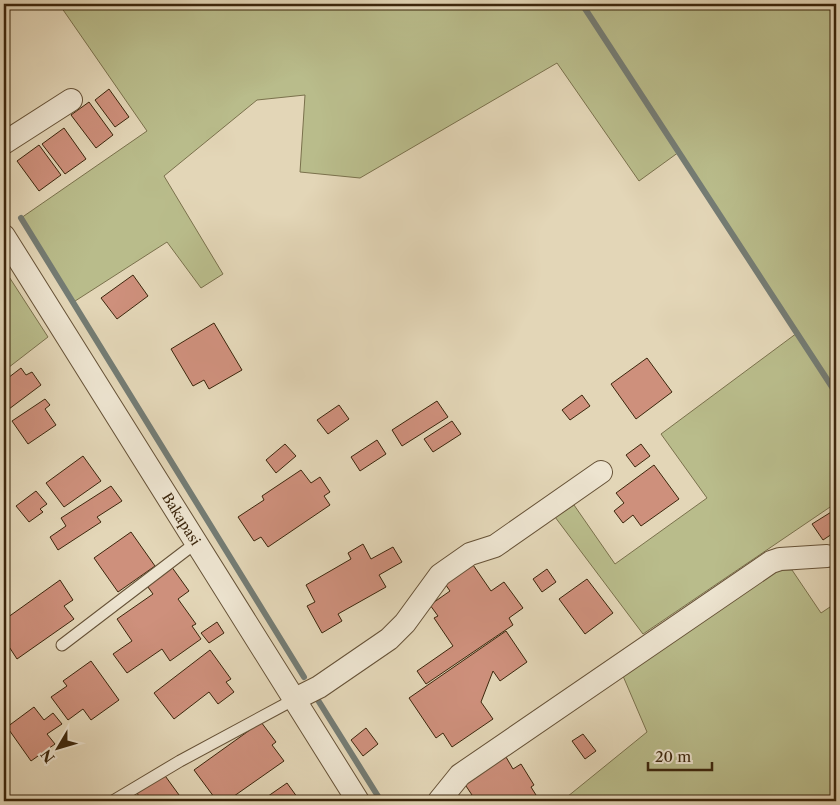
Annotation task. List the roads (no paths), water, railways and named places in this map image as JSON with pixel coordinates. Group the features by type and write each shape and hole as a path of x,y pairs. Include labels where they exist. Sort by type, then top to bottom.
{"street":[{"path":"4,143 72,100"},
{"name":"Bakapasi","path":"4,236 358,801"},
{"path":"295,699 319,687 389,639 405,623 440,575 470,554 495,546 601,472"},
{"path":"439,801 460,775 771,562 780,559 827,556"}],"lane":[{"path":"62,645 197,542"},
{"path":"113,801 180,761 295,699"}],"waterway":[{"path":"582,4 836,393"},
{"path":"21,218 304,677"},
{"path":"316,697 381,801"}]}
